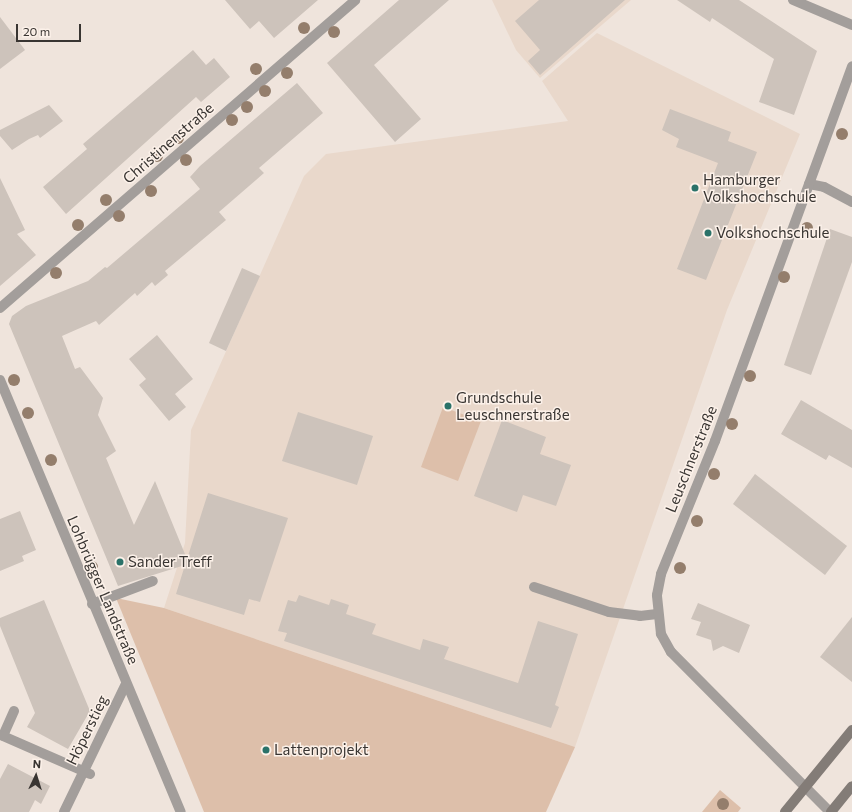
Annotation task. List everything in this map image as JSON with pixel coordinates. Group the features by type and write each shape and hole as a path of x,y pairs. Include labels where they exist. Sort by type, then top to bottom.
{"main road":[{"path":"785,812 852,730"},
{"path":"830,812 852,786"}],"street":[{"name":"Christinenstraße","path":"0,308 355,0"},
{"path":"794,0 852,25"},
{"name":"Leuschnerstraße","path":"830,812 804,790 671,652 661,634 657,614 661,574 715,441 852,66"},
{"path":"809,184 824,187 852,202"},
{"name":"Lohbrügger Landstraße","path":"0,380 92,604 181,812"},
{"path":"92,604 153,581"},
{"path":"534,587 609,612 640,616 657,614"},
{"name":"Höperstieg","path":"64,812 87,772 126,684"},
{"path":"14,711 3,736 87,772"}],"shaded area":[{"path":"492,0 631,0 540,78 516,50"},
{"name":"Grundschule Leuschnerstraße","path":"597,33 800,134 727,310 575,747 164,608 185,543 191,430 304,176 326,154 568,121 542,81"},
{"path":"443,407 481,421 458,481 421,467"},
{"path":"116,598 164,608 575,747 546,812 204,812"},
{"path":"720,790 741,808 738,812 702,812"}],"building":[{"path":"225,0 318,0 274,38 259,21 250,29"},
{"path":"399,0 449,0 374,65 421,119 395,142 327,63"},
{"path":"539,0 625,0 540,75 528,61 540,50 515,21"},
{"path":"677,0 739,0 817,51 794,115 759,102 774,59 712,18 710,22"},
{"path":"0,17 25,50 0,69"},
{"path":"193,50 206,65 214,58 230,77 201,102 196,97 66,214 43,187 87,149 83,144"},
{"path":"297,83 323,113 259,168 264,173 219,212 226,220 165,271 168,275 155,286 152,282 137,296 135,293 99,325 96,321 62,336 75,369 80,367 103,398 98,415 116,451 106,458 134,525 155,481 187,559 208,493 288,518 260,602 249,599 244,615 176,594 185,565 118,586 9,324 12,316 26,306 88,281 105,267 107,268 200,189 190,177 200,166"},
{"path":"49,105 63,121 40,138 38,135 12,150 0,136 0,130"},
{"name":"Volkshochschule","path":"670,109 731,132 728,141 757,152 706,280 677,269 718,163 676,147 679,139 662,130"},
{"path":"0,178 25,230 17,234 36,255 0,286"},
{"path":"830,229 852,237 852,262 811,375 784,365"},
{"path":"242,268 260,276 226,351 209,343"},
{"path":"157,335 193,379 175,394 186,407 169,421 139,385 146,379 129,359"},
{"path":"801,400 852,430 852,468 829,455 826,460 781,434"},
{"path":"298,412 373,436 357,485 282,461"},
{"path":"502,420 546,437 540,454 571,465 556,506 523,495 517,512 474,496"},
{"path":"755,474 847,546 825,575 733,504"},
{"path":"20,511 36,550 22,556 24,561 0,571 0,519"},
{"path":"299,595 329,605 331,599 349,605 346,614 376,624 372,634 420,650 423,639 449,647 444,659 518,683 538,621 578,634 555,705 559,707 551,728 284,641 287,633 278,631 288,600 296,602"},
{"path":"44,600 90,711 68,749 27,727 35,713 0,626 0,618"},
{"path":"698,603 750,625 739,653 723,646 713,651 711,640 696,635 701,622 691,619"},
{"path":"852,617 852,682 820,657"},
{"path":"8,764 50,786 41,804 35,800 29,812 0,812 0,779"}],"place":[{"name":"Hamburger Volkshochschule","path":"695,188"},
{"name":"Volkshochschule","path":"708,233"},
{"name":"Grundschule Leuschnerstraße","path":"448,406"},
{"name":"Sander Treff","path":"120,562"},
{"name":"Lattenprojekt","path":"266,750"}]}
